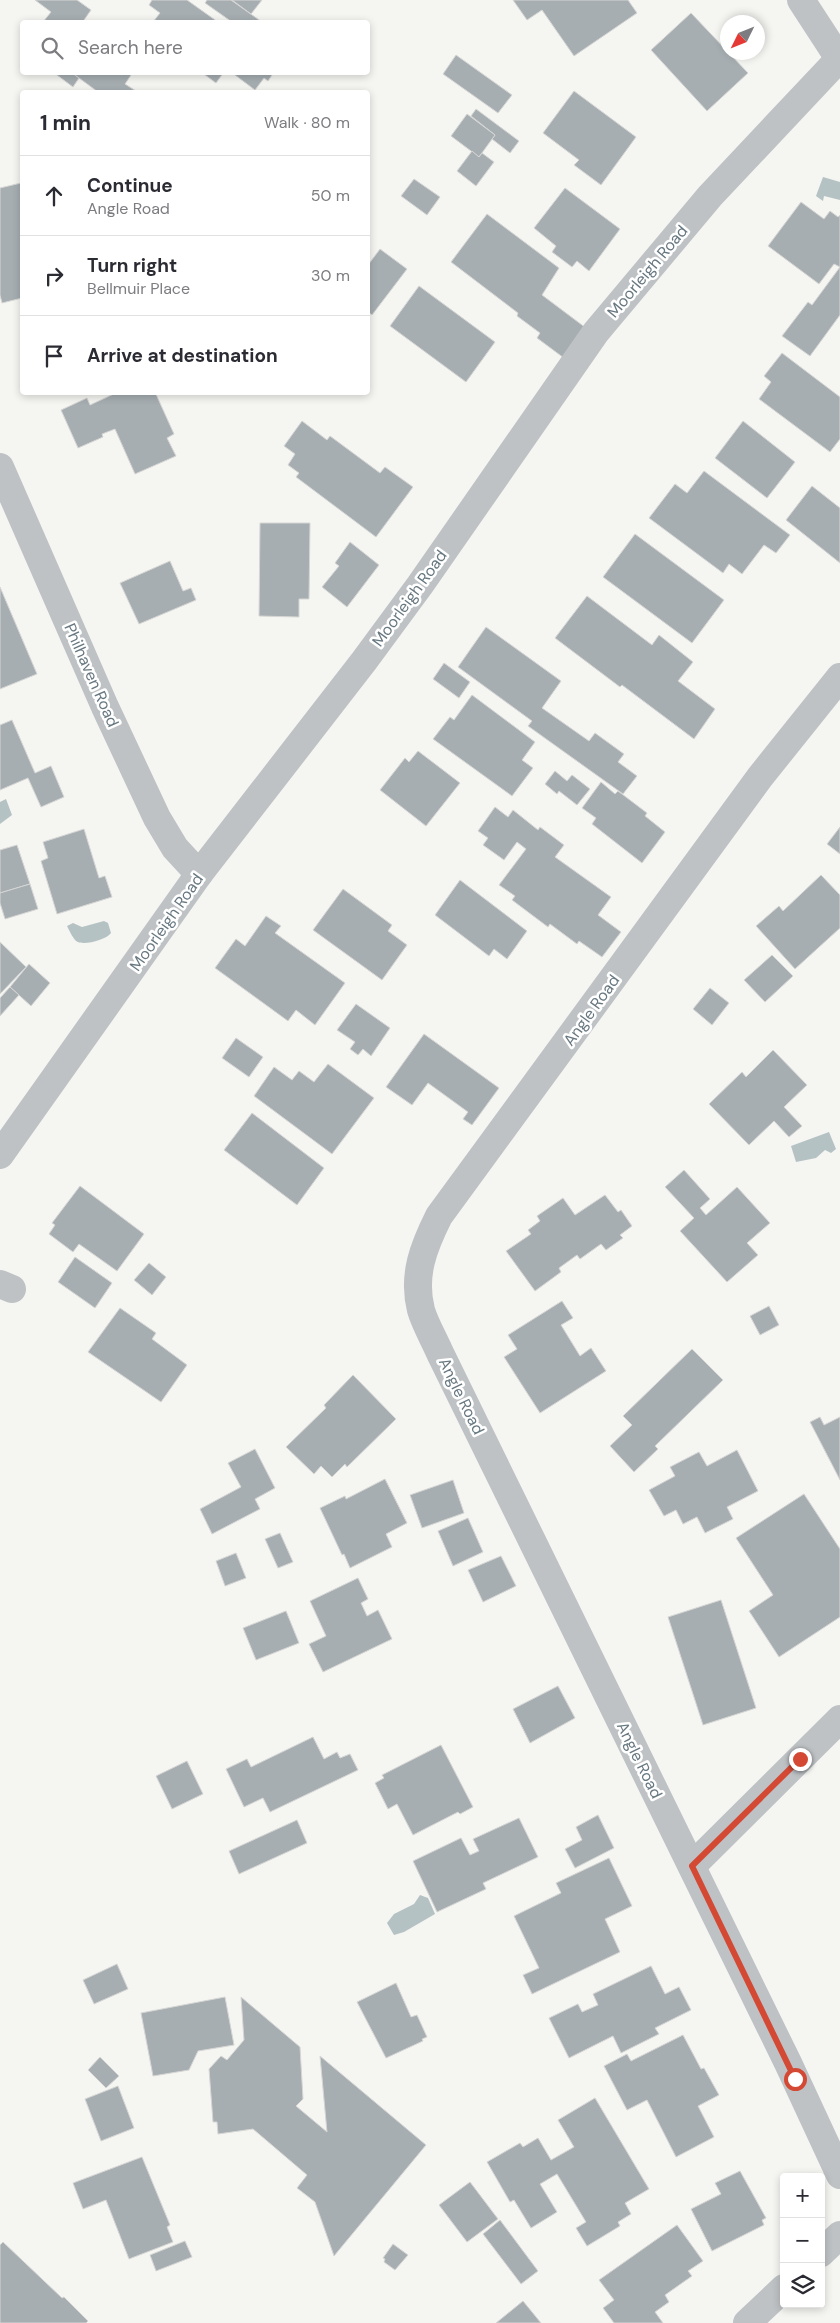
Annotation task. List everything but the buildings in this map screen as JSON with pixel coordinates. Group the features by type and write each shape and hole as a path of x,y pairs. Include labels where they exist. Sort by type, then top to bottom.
{"street":[{"path":"801,0 840,60"},
{"name":"Moorleigh Road","path":"0,1155 199,874 414,592 596,332 710,196 840,60"},
{"name":"Philhaven Road","path":"0,467 105,707 157,818 175,848 199,874"},
{"name":"Angle Road","path":"840,677 760,777 439,1216 424,1247 417,1277 421,1310 440,1353 692,1866 840,2175"},
{"path":"692,1866 840,1719"},
{"path":"825,2249 840,2236"},
{"path":"747,2323 780,2292"}],"shaded area":[{"path":"823,177 840,182 840,200 824,196 823,201 816,196"},
{"path":"6,799 12,815 0,824 0,802"},
{"path":"104,921 108,923 111,933 105,938 90,942 81,943 76,941 67,926 73,923 82,927"},
{"path":"829,1132 836,1149 831,1153 825,1150 816,1158 796,1162 791,1146"},
{"path":"420,1895 428,1898 435,1914 404,1932 394,1935 387,1923 394,1914 414,1904"}],"route":[{"path":"795,2079 692,1866 800,1759"}]}
